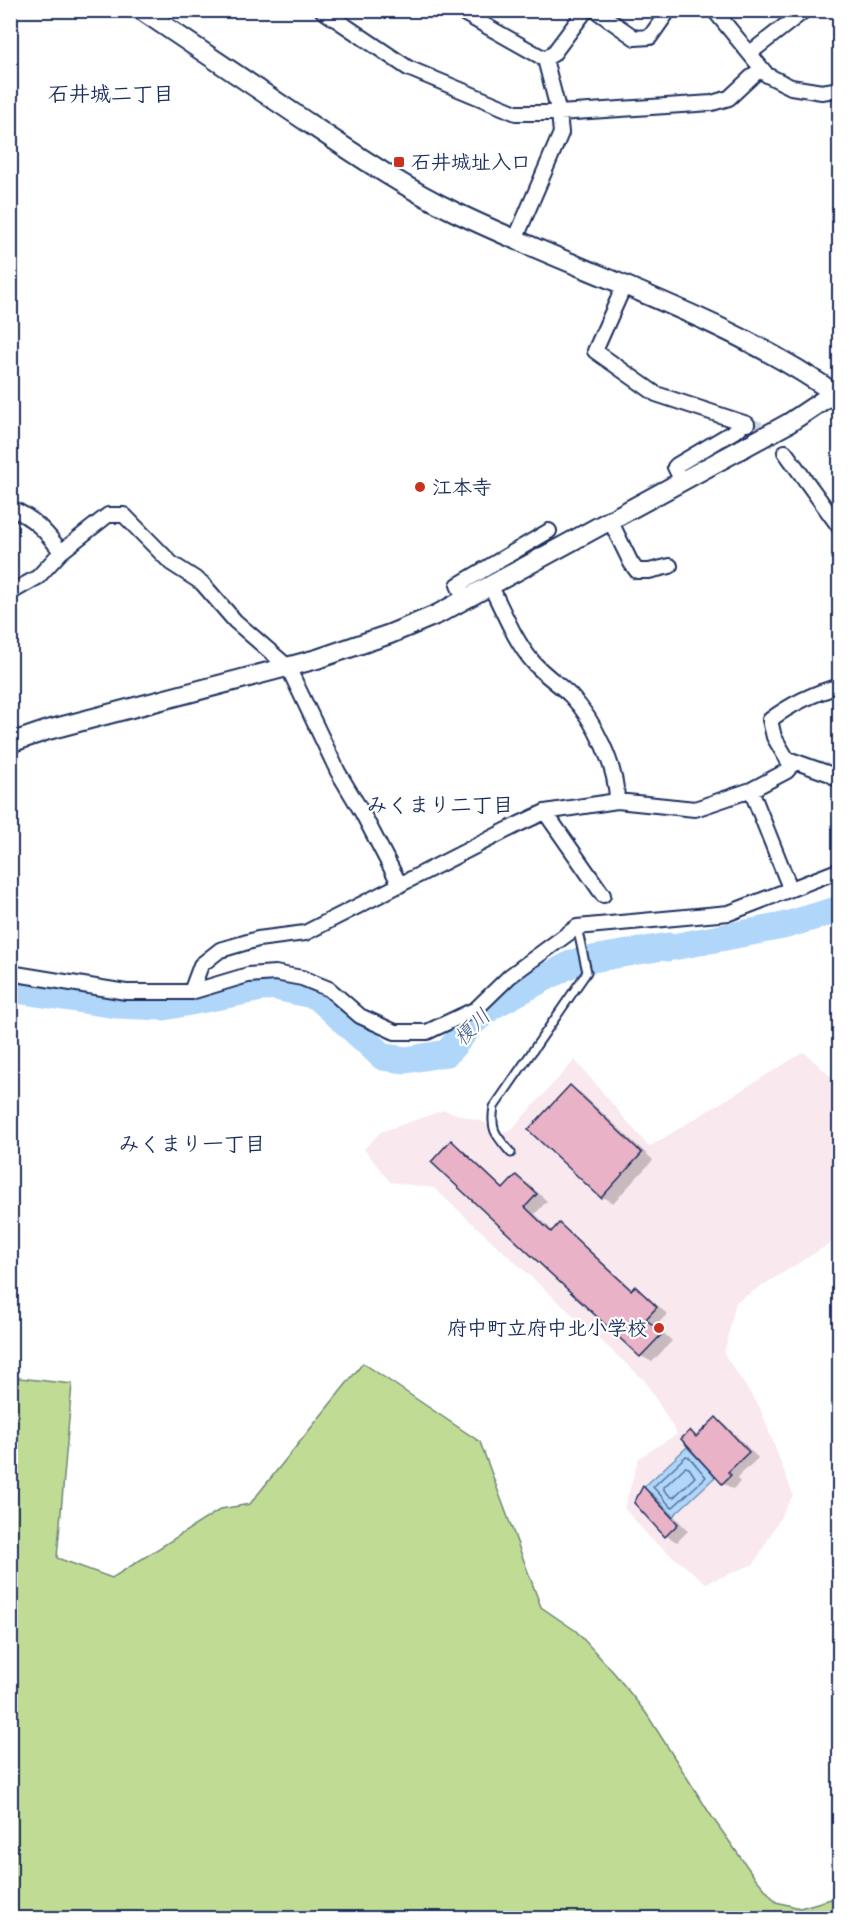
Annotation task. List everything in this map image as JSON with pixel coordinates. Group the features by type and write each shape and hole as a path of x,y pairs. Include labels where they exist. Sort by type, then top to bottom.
{"street":[{"path":"10,743 48,730 342,651 438,614 838,394 779,358 678,308 515,240 400,183 141,10"},
{"path":"322,10 408,68 516,113 559,113 712,104 729,98 761,68"},
{"path":"458,10 545,59 559,113 561,133 515,240"},
{"path":"545,59 553,54 586,10"},
{"path":"595,10 634,39 650,37 669,10"},
{"path":"714,10 767,75 790,87 822,92 840,89"},
{"path":"750,53 805,10"},
{"path":"624,286 595,351 656,394 746,423 676,465 682,481"},
{"path":"785,452 840,528"},
{"path":"10,508 21,512 45,530 61,552"},
{"path":"10,593 38,577 61,552 108,515 124,516 171,563 202,583 235,621 288,667 338,772 400,885"},
{"path":"610,520 637,571 670,566"},
{"path":"464,599 458,585 549,531"},
{"path":"490,585 532,661 584,711 594,728 612,773 617,791 616,801"},
{"path":"191,993 201,965 219,950 258,939 305,933 545,812 616,801 695,809 751,790 787,771 791,766 774,737 770,720 785,708 818,692 840,686"},
{"path":"788,759 830,774 840,781"},
{"path":"751,790 790,888"},
{"path":"545,812 603,895"},
{"path":"12,971 126,992 191,993 248,975 275,973 302,978 329,989 360,1016 395,1032 427,1032 477,1009 510,976 577,927 729,913 840,870"}],"lane":[{"path":"511,1153 494,1134 492,1121 494,1107 587,972 577,927"}],"shaded area":[{"name":"府中町立府中北小学校","path":"804,1052 839,1084 839,1238 736,1302 724,1354 760,1408 793,1495 754,1564 706,1583 651,1539 624,1508 639,1458 677,1434 645,1381 434,1188 390,1182 364,1149 381,1132 444,1110 483,1122 500,1133 511,1130 575,1060 649,1147"}],"green space":[{"path":"363,1363 480,1442 541,1607 576,1631 615,1674 646,1713 712,1817 753,1875 776,1902 800,1908 831,1899 839,1892 839,1918 11,1918 11,1377 72,1384 57,1558 112,1578 221,1509 250,1504"}],"water":[{"path":"687,1447 715,1477 672,1517 644,1487"}],"building":[{"path":"570,1085 642,1153 601,1198 528,1130"},
{"path":"451,1140 503,1189 516,1175 537,1194 525,1207 551,1232 559,1223 631,1290 635,1286 657,1307 646,1319 662,1334 640,1357 431,1162"},
{"path":"716,1417 749,1452 728,1472 731,1475 722,1484 681,1439 690,1430 696,1437"},
{"path":"643,1486 678,1524 665,1537 634,1503"}],"waterway":[{"name":"榎川","path":"10,989 116,1005 164,1007 272,986 317,996 383,1057 406,1060 447,1053 473,1022 492,1006 575,962 673,947 783,926 840,909"}],"tunnel":[{"path":"747,424 761,429 785,452"}],"place":[{"name":"石井城址入口","path":"399,162"},
{"name":"江本寺","path":"420,487"},
{"name":"府中町立府中北小学校","path":"659,1328"}],"district":[{"name":"石井城二丁目","path":"111,94"},
{"name":"みくまり二丁目","path":"440,805"},
{"name":"みくまり一丁目","path":"192,1144"}]}
